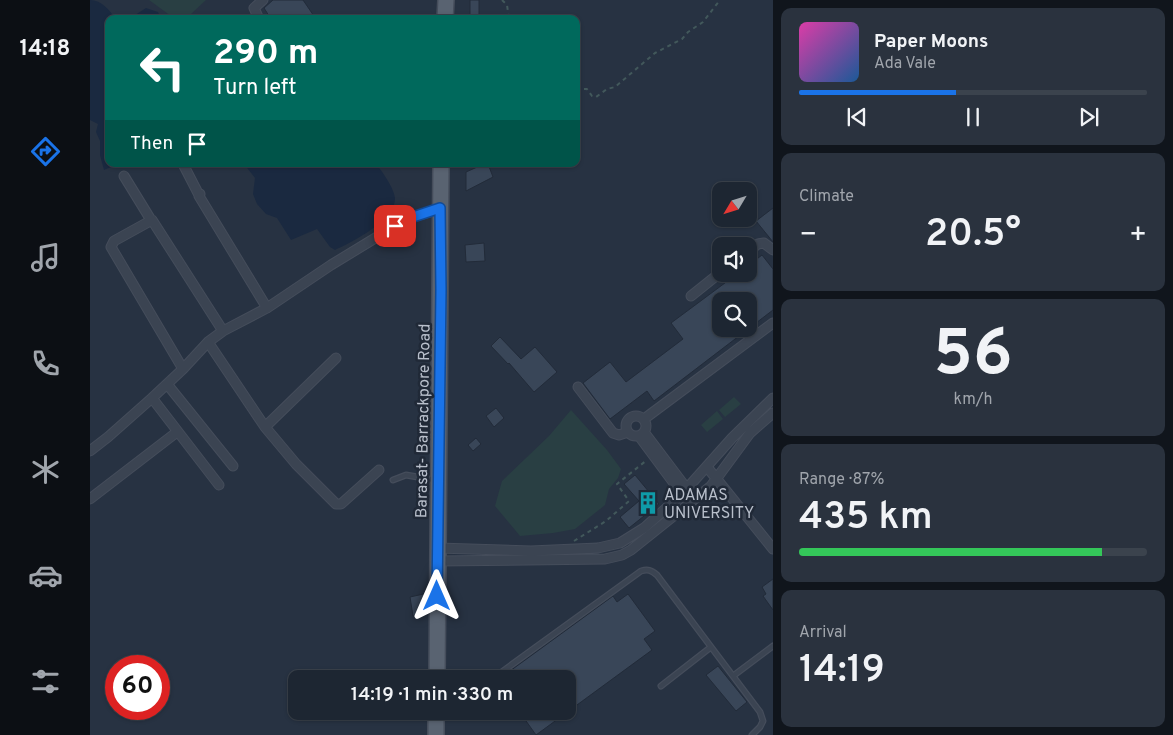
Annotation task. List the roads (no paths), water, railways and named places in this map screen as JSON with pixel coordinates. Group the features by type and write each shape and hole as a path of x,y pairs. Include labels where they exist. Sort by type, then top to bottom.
{"main road":[{"path":"445,15 446,0"},
{"name":"Barasat- Barrackpore Road","path":"437,670 441,167"},
{"path":"436,720 436,735"}],"street":[{"path":"257,15 254,8 263,0"},
{"path":"185,167 267,308"},
{"path":"124,176 223,331"},
{"path":"90,451 152,398 208,342 223,331 267,308 331,264 395,226 413,217 440,208"},
{"path":"151,220 114,241 111,246 183,369"},
{"path":"757,245 764,243 773,250"},
{"path":"691,296 712,279"},
{"path":"644,420 773,323"},
{"path":"208,342 265,427 296,464 336,504 341,504 378,470"},
{"path":"265,427 336,358"},
{"path":"167,384 233,466"},
{"path":"578,386 613,433 619,435 628,432"},
{"path":"152,398 219,485"},
{"path":"437,555 598,548 620,543 644,528 685,491 744,425 773,398"},
{"path":"437,555 614,558 631,550 711,486 750,433 773,413"},
{"path":"632,416 639,416 644,420 646,426 642,434 633,436 628,432 625,426 627,420 632,416"},
{"path":"90,499 177,432"},
{"path":"642,434 685,491 689,505"},
{"path":"707,468 773,549"}],"lane":[{"path":"393,480 406,475 438,480"},
{"path":"504,670 641,571 652,571 657,575 760,712 763,721 752,735"},
{"path":"733,676 773,646"},
{"path":"661,686 711,647"}],"water":[{"path":"90,0 94,0 102,4 113,15 105,15 105,167 111,167 104,170 100,155 100,141 96,132 98,124 90,120"},
{"path":"146,8 158,12 159,15 135,15"},
{"path":"246,167 378,167 392,189 395,198 393,206 381,222 352,242 335,250 330,247 317,229 291,240 277,218 266,214 257,204 253,194 255,178"}],"place":[{"name":"ADAMAS UNIVERSITY","path":"648,503"}]}
